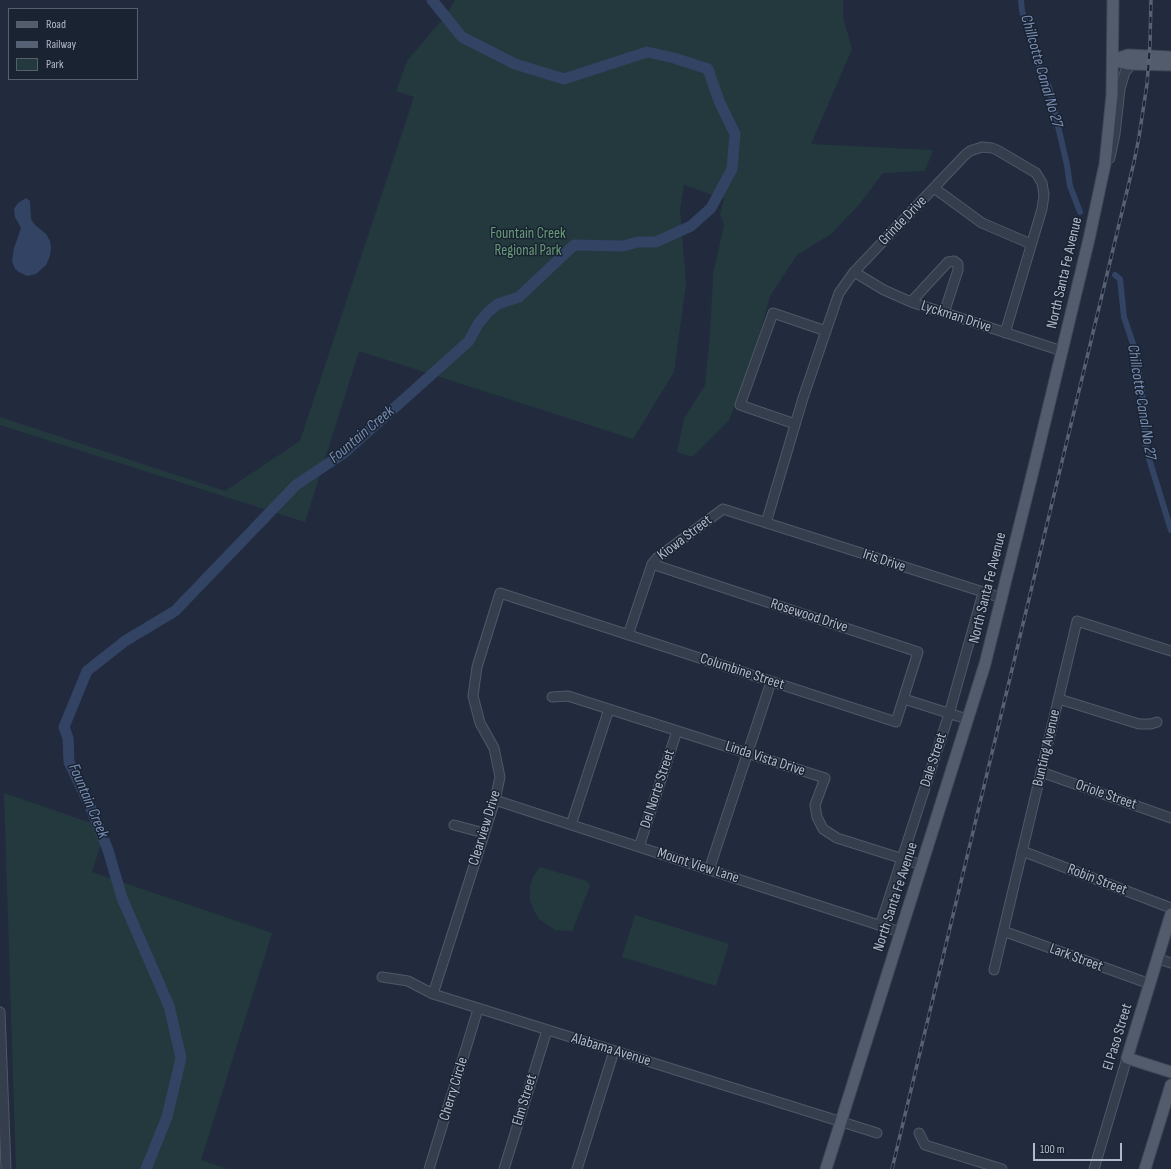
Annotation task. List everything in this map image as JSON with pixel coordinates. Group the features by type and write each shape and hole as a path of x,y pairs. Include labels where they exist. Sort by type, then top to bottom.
{"main road":[{"name":"North Santa Fe Avenue","path":"826,1169 968,719 1002,598 1103,176 1110,117 1113,60 1113,0"},
{"path":"1113,60 1128,55 1171,57"},
{"path":"1113,60 1132,64 1171,65"},
{"name":"El Paso Street","path":"1127,1058 1171,914"},
{"path":"1127,1058 1171,1072"},
{"path":"1145,1169 1171,1085"}],"street":[{"path":"1103,176 1109,166 1115,134 1120,89 1125,72 1132,64"},
{"name":"Grinde Drive","path":"766,523 796,424 839,293 854,272 970,151 982,147 992,148 1036,173 1042,183 1044,195 1005,333"},
{"path":"934,188 982,223 1031,244"},
{"path":"911,302 948,262 954,261 958,264 958,270 944,313"},
{"name":"Lyckman Drive","path":"854,272 884,290 911,302 1062,350"},
{"path":"796,424 740,405 772,313 826,331"},
{"name":"Kiowa Street","path":"628,635 652,564 657,558 723,509 766,523"},
{"name":"Iris Drive","path":"766,523 1002,598"},
{"name":"Rosewood Drive","path":"652,564 918,652 904,699"},
{"name":"Columbine Street","path":"500,593 896,722 904,699"},
{"name":"Clearview Drive","path":"433,994 495,800 500,777 494,748 480,723 473,696 477,667 500,593"},
{"name":"Dale Street","path":"880,926 949,714 983,593"},
{"name":"Bunting Avenue","path":"994,970 1077,621 1171,651"},
{"path":"709,870 771,682"},
{"name":"Linda Vista Drive","path":"552,697 568,696 824,778 815,804 817,817 823,829 836,838 922,865"},
{"path":"904,699 968,719"},
{"path":"1059,699 1139,724 1152,724 1157,722"},
{"path":"571,825 609,709"},
{"name":"Del Norte Street","path":"639,847 677,731"},
{"name":"Oriole Street","path":"1042,772 1171,818"},
{"name":"Mount View Lane","path":"495,800 900,932"},
{"path":"454,825 484,833"},
{"name":"Robin Street","path":"1022,852 1171,908"},
{"name":"Lark Street","path":"1003,932 1150,984"},
{"path":"1158,958 1171,963"},
{"name":"Alabama Avenue","path":"382,977 408,982 433,994 478,1009 876,1133"},
{"name":"Cherry Circle","path":"429,1169 478,1009"},
{"path":"0,1012 6,1169"},
{"name":"Elm Street","path":"504,1169 546,1030"},
{"path":"577,1169 614,1051"},
{"name":"El Paso Street","path":"1094,1169 1127,1058"},
{"path":"919,1133 925,1145 1002,1169"}],"green space":[{"name":"Fountain Creek Regional Park","path":"455,0 843,0 843,17 852,49 811,144 933,150 925,171 883,173 858,206 831,234 797,255 770,296 751,365 729,420 692,457 677,452 684,419 705,385 710,334 713,275 724,225 720,215 724,199 684,185 680,209 686,284 674,372 633,439 359,351 305,522 0,425 0,417 225,491 300,441 414,97 396,91 407,61 446,15"},
{"path":"4,793 106,828 92,872 272,933 201,1160 227,1169 16,1169"},
{"path":"540,867 587,881 590,886 572,931 555,930 539,919 533,909 530,900 530,886 534,875"},
{"path":"635,915 729,944 716,986 622,957"}],"water":[{"path":"26,198 30,201 31,219 35,225 46,234 50,241 51,247 50,256 46,265 36,274 27,276 15,269 12,261 14,248 21,228 15,217 14,209 18,203"}],"waterway":[{"name":"Fountain Creek","path":"146,1169 167,1117 181,1058 169,1006 122,898 108,850 90,806 69,762 68,738 64,727 87,671 125,641 175,611 296,485 344,453 469,341 478,324 488,312 498,304 519,297 574,245 623,246 638,242 656,242 691,226 711,208 732,169 735,134 719,101 708,69 674,58 647,52 564,79 515,64 462,37 432,0"},
{"name":"Chillcotte Canal No 27","path":"1021,0 1022,11 1040,69 1049,87 1067,165 1070,186 1080,212"},
{"name":"Chillcotte Canal No 27","path":"1115,275 1120,279 1124,317 1135,350 1144,405 1146,449 1171,530"}],"railway":[{"path":"892,1169 1134,162 1147,84 1151,0"}]}
